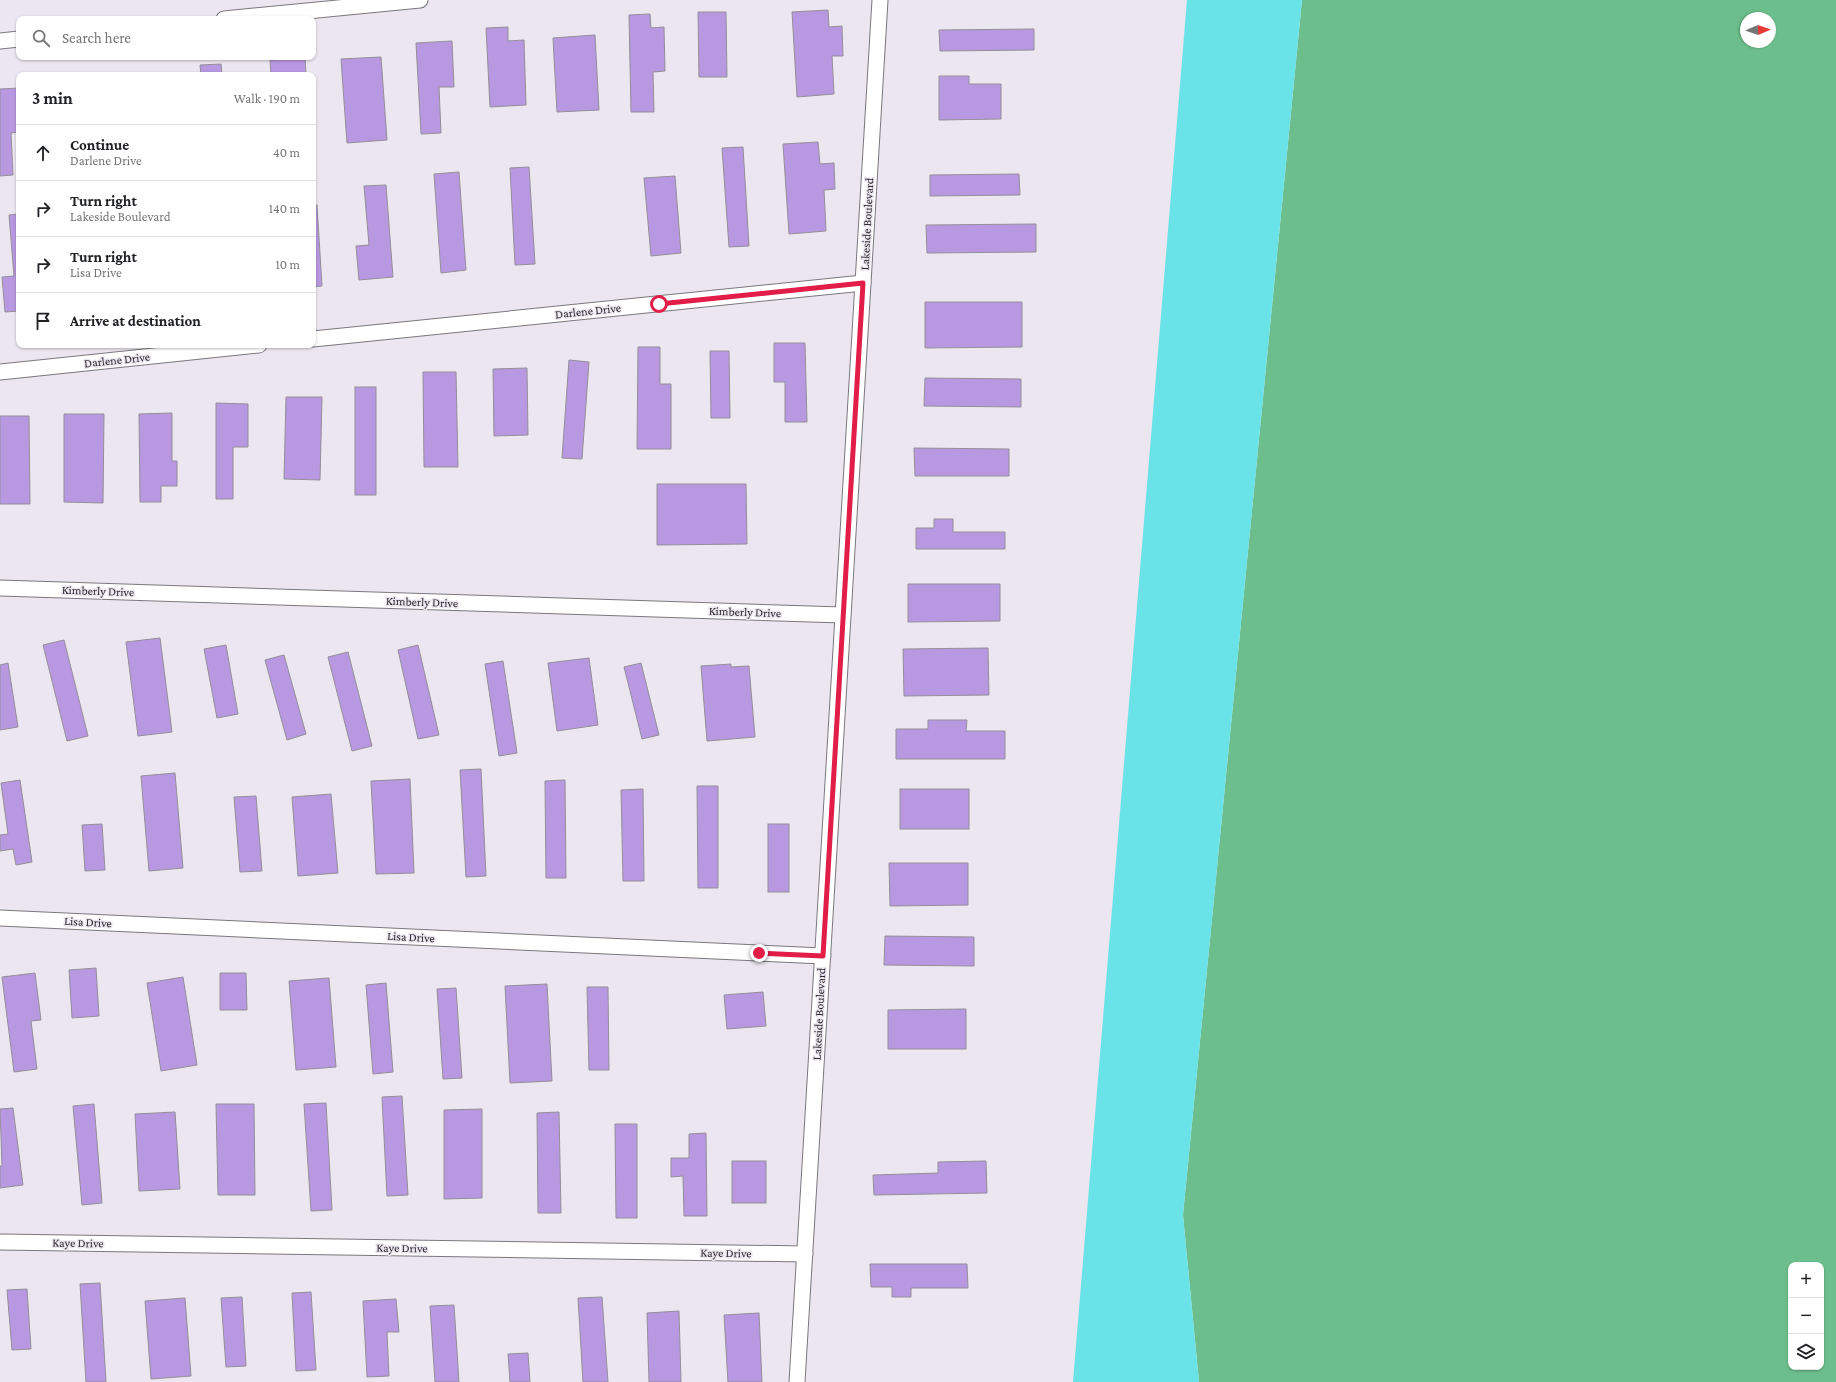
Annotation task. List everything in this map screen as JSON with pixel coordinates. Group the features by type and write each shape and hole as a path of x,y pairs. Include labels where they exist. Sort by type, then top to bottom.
{"lane":[{"path":"255,16 420,0"},
{"name":"Lakeside Boulevard","path":"797,1382 880,0"},
{"path":"0,41 16,39"},
{"name":"Darlene Drive","path":"316,339 863,283"},
{"name":"Darlene Drive","path":"0,372 230,348"},
{"name":"Kimberly Drive","path":"0,588 843,615"},
{"name":"Lisa Drive","path":"0,918 823,956"},
{"name":"Kaye Drive","path":"0,1242 805,1254"}],"green space":[{"path":"1302,0 1836,0 1836,1382 1199,1382 1183,1215"}],"water":[{"path":"1187,0 1302,0 1183,1215 1199,1382 1073,1382"}],"building":[{"path":"828,10 829,27 842,26 843,56 832,56 834,94 797,97 792,12"},
{"path":"698,12 726,12 727,77 699,77"},
{"path":"650,14 651,28 664,27 665,71 653,72 654,112 631,112 629,15"},
{"path":"508,27 508,41 524,40 526,105 490,107 486,28"},
{"path":"1034,29 1034,50 940,51 939,30"},
{"path":"595,35 599,110 557,112 553,38"},
{"path":"452,41 454,87 439,87 441,133 421,134 416,43"},
{"path":"381,57 387,140 347,143 341,59"},
{"path":"270,60 305,60 306,72 271,72"},
{"path":"221,64 222,72 201,72 200,65"},
{"path":"939,76 969,76 969,84 1001,84 1001,119 939,120"},
{"path":"16,88 16,132 11,133 13,175 0,176 0,89"},
{"path":"818,142 820,164 834,163 835,189 824,190 826,231 789,234 783,144"},
{"path":"743,147 749,246 729,247 722,148"},
{"path":"529,167 535,264 515,265 510,168"},
{"path":"459,172 466,270 441,273 434,174"},
{"path":"1019,174 1020,195 930,196 930,175"},
{"path":"675,176 681,253 651,256 644,178"},
{"path":"386,185 393,277 359,280 356,246 369,245 364,186"},
{"path":"316,205 317,205 322,286 316,287"},
{"path":"16,214 16,311 5,312 2,277 14,276 9,215"},
{"path":"1036,224 1036,252 927,253 926,225"},
{"path":"925,302 1022,302 1022,347 925,348"},
{"path":"774,343 805,343 807,422 785,422 785,382 774,382"},
{"path":"638,347 660,347 660,384 671,384 671,449 637,449"},
{"path":"710,351 729,351 730,418 711,418"},
{"path":"569,360 589,362 582,459 562,458"},
{"path":"527,368 528,435 494,436 493,369"},
{"path":"423,372 456,372 458,467 424,467"},
{"path":"925,378 1021,379 1021,407 924,406"},
{"path":"355,387 376,387 376,495 355,495"},
{"path":"286,397 322,397 320,480 284,479"},
{"path":"216,403 248,404 248,447 233,447 233,499 216,499"},
{"path":"172,413 172,461 177,461 177,486 161,486 161,502 140,502 139,414"},
{"path":"64,414 104,414 103,503 64,502"},
{"path":"0,416 29,416 30,504 0,504"},
{"path":"914,448 1009,449 1009,476 915,476"},
{"path":"657,484 746,484 747,544 657,545"},
{"path":"934,519 953,519 953,532 1005,532 1005,549 916,549 916,528 934,528"},
{"path":"908,584 1000,584 1000,621 908,622"},
{"path":"160,638 172,732 138,736 126,642"},
{"path":"64,640 88,736 67,741 43,645"},
{"path":"226,645 238,714 217,718 204,649"},
{"path":"418,645 439,735 418,739 398,650"},
{"path":"988,648 989,695 904,696 903,649"},
{"path":"348,652 372,746 352,751 328,657"},
{"path":"284,655 306,734 287,740 265,660"},
{"path":"589,658 598,725 557,731 548,663"},
{"path":"503,661 517,753 499,756 485,664"},
{"path":"8,663 18,727 0,730 0,665"},
{"path":"641,663 659,735 642,739 624,667"},
{"path":"731,664 731,667 749,666 755,737 707,741 701,666"},
{"path":"928,720 967,720 966,731 1005,731 1005,759 896,759 896,729 928,729"},
{"path":"481,769 486,876 466,877 460,770"},
{"path":"175,773 183,868 149,871 141,776"},
{"path":"410,779 414,873 376,874 371,781"},
{"path":"20,780 32,862 16,865 13,849 0,851 0,835 8,834 1,783"},
{"path":"565,780 566,878 546,878 545,781"},
{"path":"697,786 718,786 718,888 698,888"},
{"path":"643,789 644,881 623,881 621,790"},
{"path":"900,789 969,789 969,829 900,829"},
{"path":"331,794 338,873 298,876 292,797"},
{"path":"256,796 262,871 240,872 234,797"},
{"path":"102,824 105,870 85,871 82,825"},
{"path":"768,824 789,824 789,892 768,892"},
{"path":"889,863 968,863 968,905 890,906"},
{"path":"885,936 974,937 974,966 884,965"},
{"path":"96,968 99,1016 72,1018 69,970"},
{"path":"35,973 41,1020 31,1021 37,1069 14,1072 2,977"},
{"path":"220,973 246,973 247,1010 220,1010"},
{"path":"183,977 197,1065 161,1071 147,983"},
{"path":"329,978 336,1067 296,1070 289,981"},
{"path":"386,983 393,1072 373,1074 366,985"},
{"path":"547,984 552,1081 510,1083 505,986"},
{"path":"587,987 608,987 609,1070 589,1070"},
{"path":"456,988 462,1078 443,1079 437,989"},
{"path":"763,992 766,1026 727,1029 724,995"},
{"path":"966,1009 966,1049 888,1049 888,1010"},
{"path":"402,1096 408,1195 387,1196 382,1097"},
{"path":"326,1103 332,1210 311,1211 304,1104"},
{"path":"94,1104 102,1203 82,1205 73,1106"},
{"path":"216,1104 254,1104 255,1195 218,1195"},
{"path":"13,1108 23,1185 0,1188 0,1166 2,1166 0,1109"},
{"path":"482,1109 482,1198 444,1199 444,1110"},
{"path":"175,1112 180,1189 139,1191 135,1114"},
{"path":"559,1112 561,1213 538,1213 537,1113"},
{"path":"615,1124 637,1124 637,1218 616,1218"},
{"path":"706,1133 707,1216 684,1216 683,1176 671,1177 671,1158 689,1158 689,1134"},
{"path":"732,1161 766,1161 766,1203 732,1203"},
{"path":"986,1161 987,1193 874,1195 873,1175 938,1173 938,1162"},
{"path":"870,1264 967,1264 968,1288 911,1288 911,1297 892,1297 892,1287 871,1287"},
{"path":"100,1283 106,1382 86,1382 80,1284"},
{"path":"27,1289 31,1349 12,1350 7,1290"},
{"path":"311,1292 316,1370 296,1371 292,1293"},
{"path":"242,1297 246,1366 226,1367 221,1298"},
{"path":"602,1297 608,1382 583,1382 578,1298"},
{"path":"185,1298 191,1376 151,1379 145,1301"},
{"path":"396,1299 399,1332 387,1332 389,1376 367,1377 363,1301"},
{"path":"454,1305 459,1382 435,1382 430,1306"},
{"path":"679,1311 681,1382 649,1382 647,1313"},
{"path":"759,1313 762,1382 728,1382 724,1315"},
{"path":"528,1353 530,1382 510,1382 508,1354"}],"route":[{"path":"659,304 863,283 823,956 759,953"}]}
